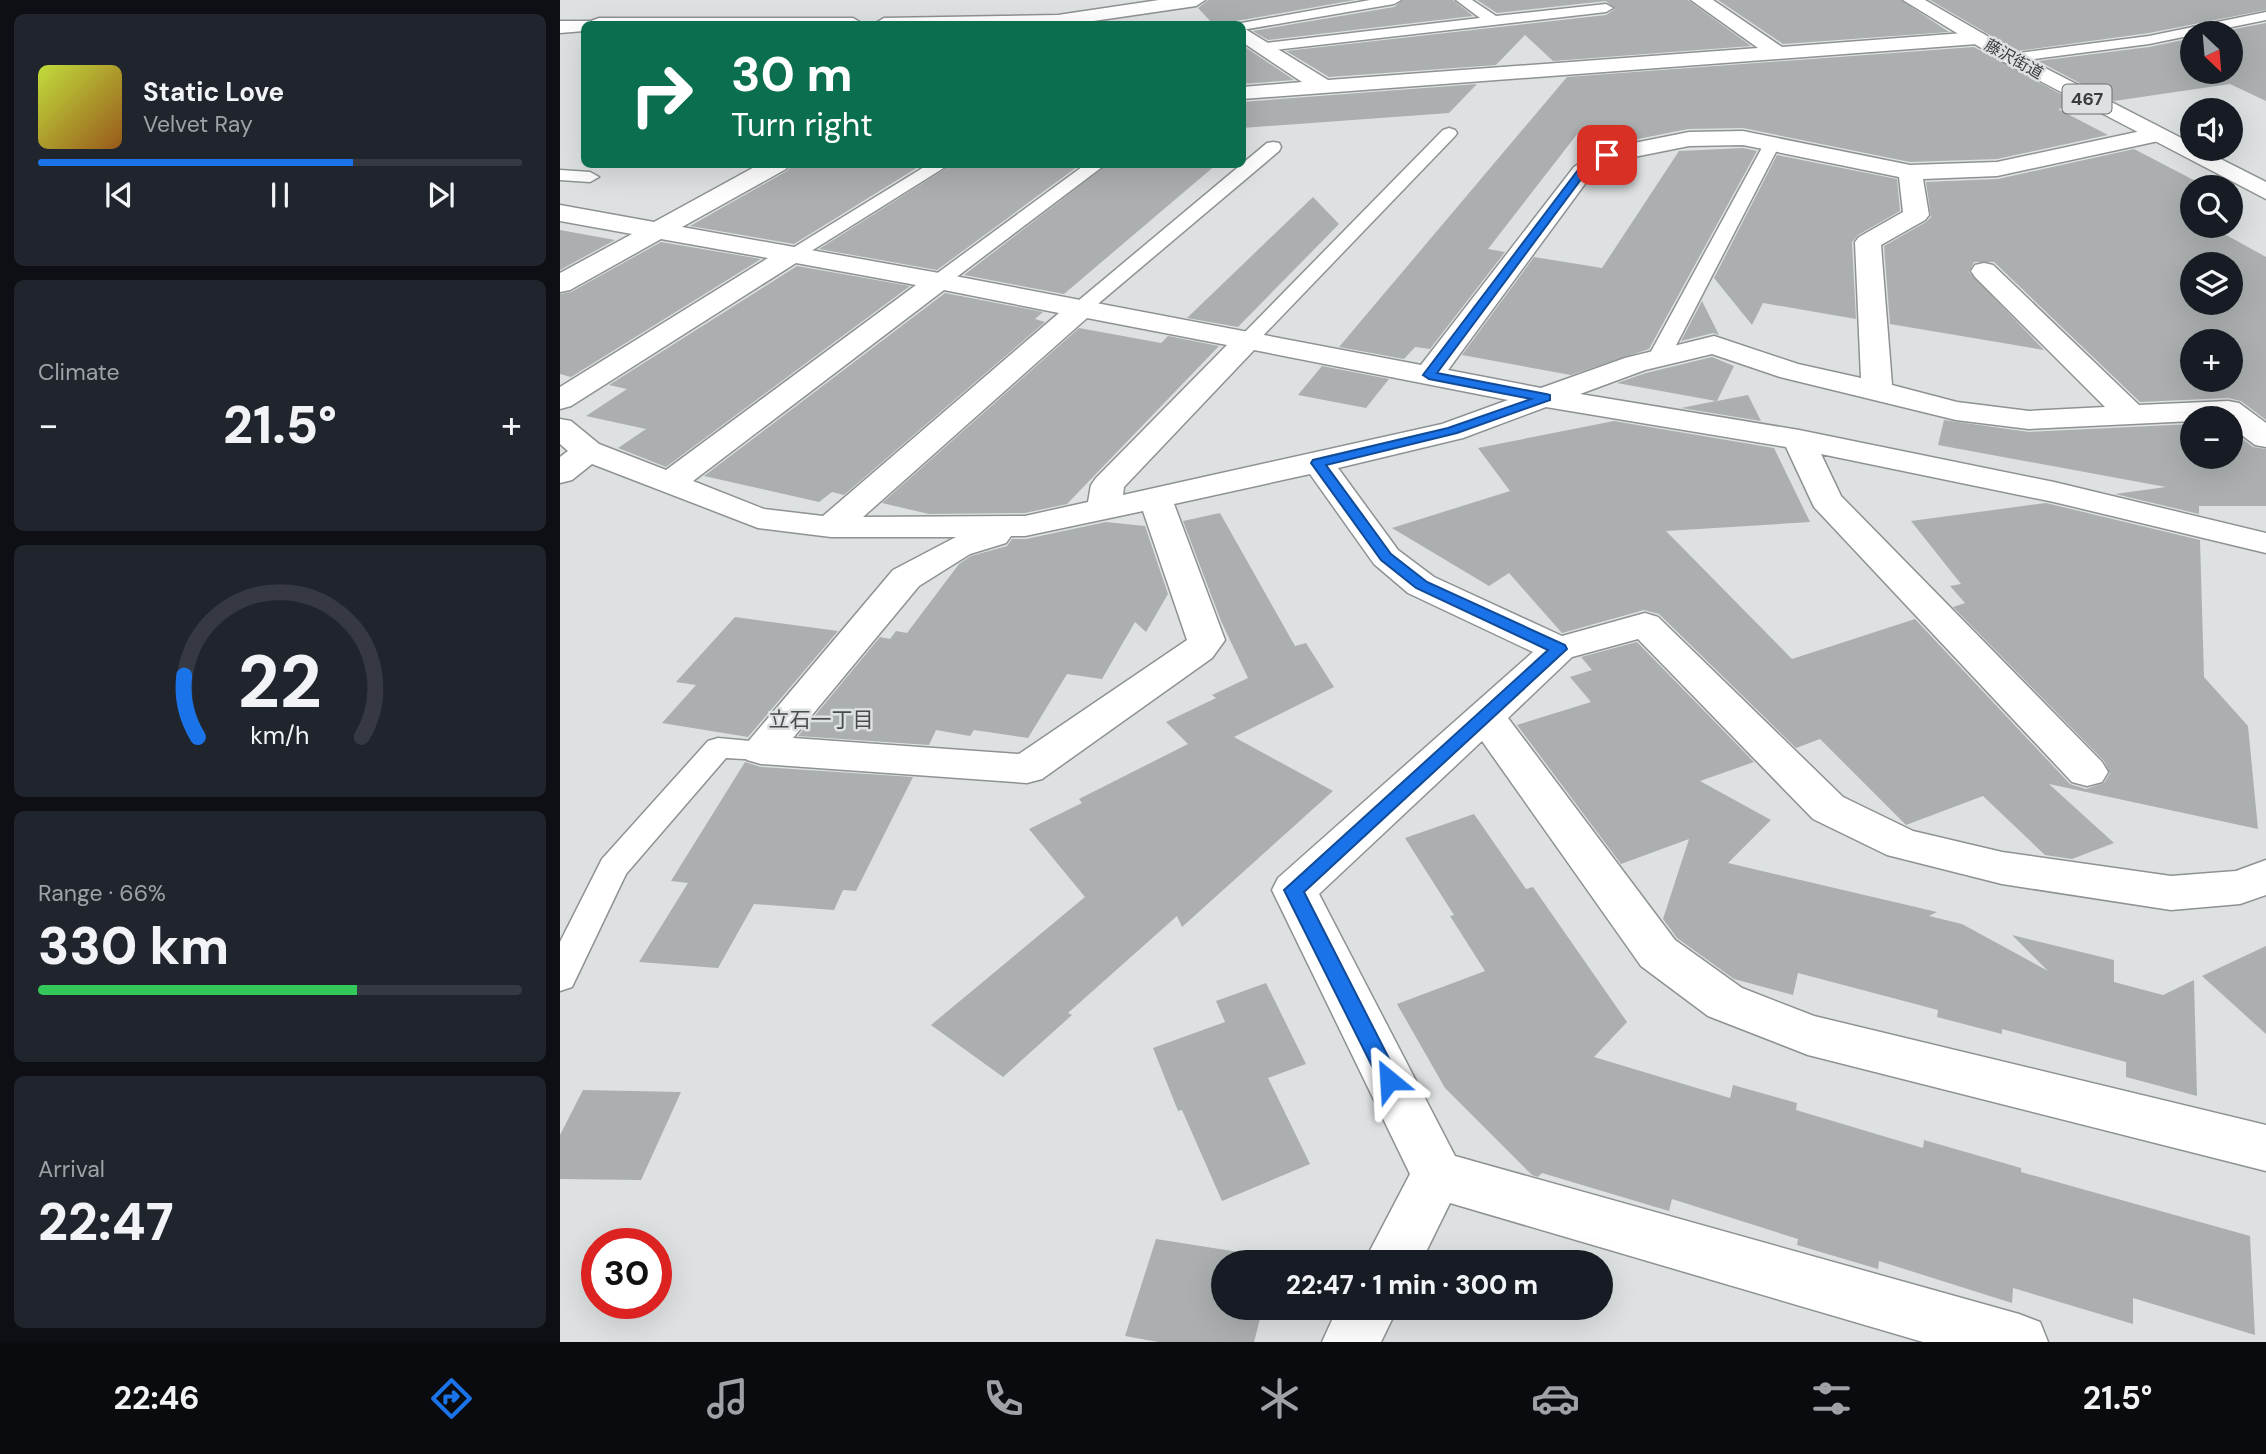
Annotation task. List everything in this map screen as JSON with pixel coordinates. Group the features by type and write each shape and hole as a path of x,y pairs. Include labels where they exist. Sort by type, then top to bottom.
{"main road":[{"path":"1700,0 1778,53"},
{"name":"藤沢街道","path":"1912,0 2011,58 2266,191"},
{"path":"1075,21 1197,5"},
{"path":"602,21 653,6"},
{"path":"560,27 581,26"},
{"path":"1246,35 1324,87"},
{"path":"1246,93 1977,38"},
{"path":"1429,375 1582,172 1607,155 1689,139 1743,138 1910,172 1997,169 2155,135"},
{"path":"560,284 771,168"},
{"path":"1877,390 1868,242 1916,215 1910,172"},
{"path":"560,213 939,281 1546,398 1799,440 2054,492 2266,543"},
{"path":"560,400 793,254"},
{"path":"1984,271 2132,416"},
{"path":"668,484 939,281"},
{"path":"831,527 1079,310"},
{"path":"1103,510 1108,485 1248,340"},
{"path":"761,750 906,578 958,547 1025,526 1318,463 1452,431 1635,364 1714,345 1790,371 1956,411 2028,420 2228,410 2266,438"},
{"path":"560,428 589,451 758,518 831,527 1025,526"},
{"path":"1799,440 1826,499 2087,772"},
{"path":"560,473 589,451"},
{"path":"1318,463 1386,557 1421,585 1559,649"},
{"path":"761,750 1027,769 1199,650 1206,640 1155,498"},
{"path":"2019,1342 1437,1175 1294,890 1559,649 1645,625 1828,808 1902,844 2002,868 2171,893 2240,887 2266,877"},
{"path":"1486,717 1658,953 1725,1002 1808,1035 2266,1148"},
{"path":"1398,1250 1437,1175"},
{"path":"1351,1342 1362,1320"}],"lane":[{"path":"1246,25 1394,0"},
{"path":"1462,0 1493,21"},
{"path":"1266,47 1606,8"},
{"path":"2011,58 2149,40 2266,16"},
{"path":"1248,340 1449,133"},
{"path":"1658,359 1772,144"},
{"path":"1079,310 1273,148"},
{"path":"793,254 935,168"},
{"path":"939,281 1093,168"},
{"path":"560,175 590,177"},
{"path":"560,978 613,867 719,748 761,750"}],"building":[{"path":"1208,0 1355,0 1236,21 1210,21 1198,8"},
{"path":"1403,0 1453,0 1473,16 1268,40 1253,31 1394,7"},
{"path":"1477,0 1688,0 1751,46 1553,61 1525,35 1496,65 1329,77 1286,51 1606,15 1615,9 1606,1 1497,13"},
{"path":"1718,0 1901,0 1949,32 1783,44"},
{"path":"1930,0 2266,0 2266,10 2210,21 2180,21 2180,27 2149,33 2017,51"},
{"path":"2266,23 2266,101 2230,84 2244,84 2244,27"},
{"path":"2180,41 2180,84 2230,84 2114,101 2038,61"},
{"path":"1974,47 2081,105 2058,109 2108,135 1997,159 1910,162 1743,128 1688,129 1598,147 1578,133 1488,249 1505,252 1430,349 1415,347 1404,359 1339,347 1567,77"},
{"path":"1246,48 1294,80 1246,84"},
{"path":"1477,84 1449,113 1246,128 1246,102"},
{"path":"1743,148 1757,151 1649,349 1571,375 1462,355 1534,257 1602,268 1679,151"},
{"path":"2134,149 2184,175 2180,175 2180,238 2232,238 2266,257 2266,420 2241,401 2228,398 2140,402 1994,262 1974,262 1969,272 2044,350 1890,324 1884,246 1931,217 1926,182 1998,179"},
{"path":"1777,155 1897,179 1900,211 1858,235 1852,242 1856,319 1763,303 1752,325 1714,278"},
{"path":"790,168 917,168 794,244 690,226"},
{"path":"947,168 1076,168 937,270 819,249"},
{"path":"1103,168 1212,168 1064,294 964,275"},
{"path":"1313,197 1339,224 1238,327 1187,318"},
{"path":"560,230 615,240 560,270"},
{"path":"661,242 761,259 571,377 560,374 560,294 571,292"},
{"path":"797,266 910,286 666,467 618,448 646,429 586,416 627,389 609,385"},
{"path":"945,293 1043,312 1035,319 1045,322 844,495 832,492 819,502 704,476"},
{"path":"1702,301 1719,335 1713,333 1681,341"},
{"path":"1079,328 1161,343 1168,336 1219,346 1067,504 1025,513 929,514 882,503"},
{"path":"1712,357 1734,366 1717,401 1748,395 1761,421 1681,408 1716,401 1617,383 1646,373"},
{"path":"1322,366 1389,379 1366,408 1298,395"},
{"path":"1944,420 2029,432 2180,425 2180,469 2243,469 2243,439 2253,447 2266,449 2266,506 2199,506 2199,514 2115,494 2166,487 1938,445"},
{"path":"1614,421 1774,448 1810,522 1666,531 1792,659 1915,619 2070,784 2086,789 2104,783 2110,773 2104,761 1953,607 1965,603 1950,586 1961,584 1911,521 2046,503 2200,540 2204,677 2248,726 2258,829 2049,784 2114,843 2072,859 2045,855 1983,796 1906,825 1820,739 1796,748 1659,614 1644,610 1562,633 1509,573 1489,586 1392,528 1510,491 1478,448"},
{"path":"1220,513 1295,646 1306,643 1334,687 1234,737 1333,791 1182,927 1177,916 1068,1013 1072,1015 1003,1077 931,1025 1085,897 1029,829 1082,803 1079,799 1188,744 1166,722 1216,698 1212,695 1248,678 1221,621 1183,521"},
{"path":"1106,522 1145,526 1168,594 1146,632 1135,622 1102,679 1067,674 1028,738 974,730 970,736 936,730 929,745 798,736 880,637 890,639 896,631 907,633 959,564 971,556 1007,546 1012,539 1026,539"},
{"path":"735,617 838,631 748,737 662,723 696,685 676,682"},
{"path":"1637,642 1754,762 1700,781 1771,820 1728,863 1937,912 1929,916 1962,924 2048,971 2012,935 2114,960 2114,982 2163,995 2194,980 2197,1096 2126,1077 2126,1062 2002,1029 2002,1034 1937,1017 1938,1010 1798,973 1793,995 1734,979 1677,938 1663,919 1689,839 1621,864 1517,725 1591,702 1570,677 1592,670 1581,657"},
{"path":"745,762 761,767 913,777 856,891 843,890 834,910 754,904 718,968 639,962 688,883 671,881"},
{"path":"1474,814 1526,889 1533,887 1627,1022 1594,1057 1730,1098 1733,1085 1797,1103 1796,1110 1923,1148 1924,1140 2021,1168 2021,1172 2250,1236 2255,1335 2133,1298 2133,1324 2013,1288 2012,1303 1879,1261 1878,1269 1797,1245 1798,1239 1672,1199 1669,1211 1542,1173 1538,1177 1532,1175 1445,1088 1397,1004 1485,971 1450,916 1454,915 1405,838"},
{"path":"2266,946 2266,1034 2202,976"},
{"path":"1266,983 1306,1064 1268,1078 1310,1164 1222,1201 1182,1110 1178,1111 1153,1048 1225,1022 1216,1001"},
{"path":"583,1090 681,1092 641,1180 560,1179 560,1135"},
{"path":"1156,1239 1225,1250 1211,1250 1211,1320 1260,1320 1254,1342 1158,1342 1125,1336"}],"district":[{"name":"立石一丁目","path":"821,720"}],"route":[{"path":"1389,1080 1294,890 1559,649 1421,585 1386,557 1318,463 1452,431 1546,398 1429,375 1582,172 1607,155"}]}
